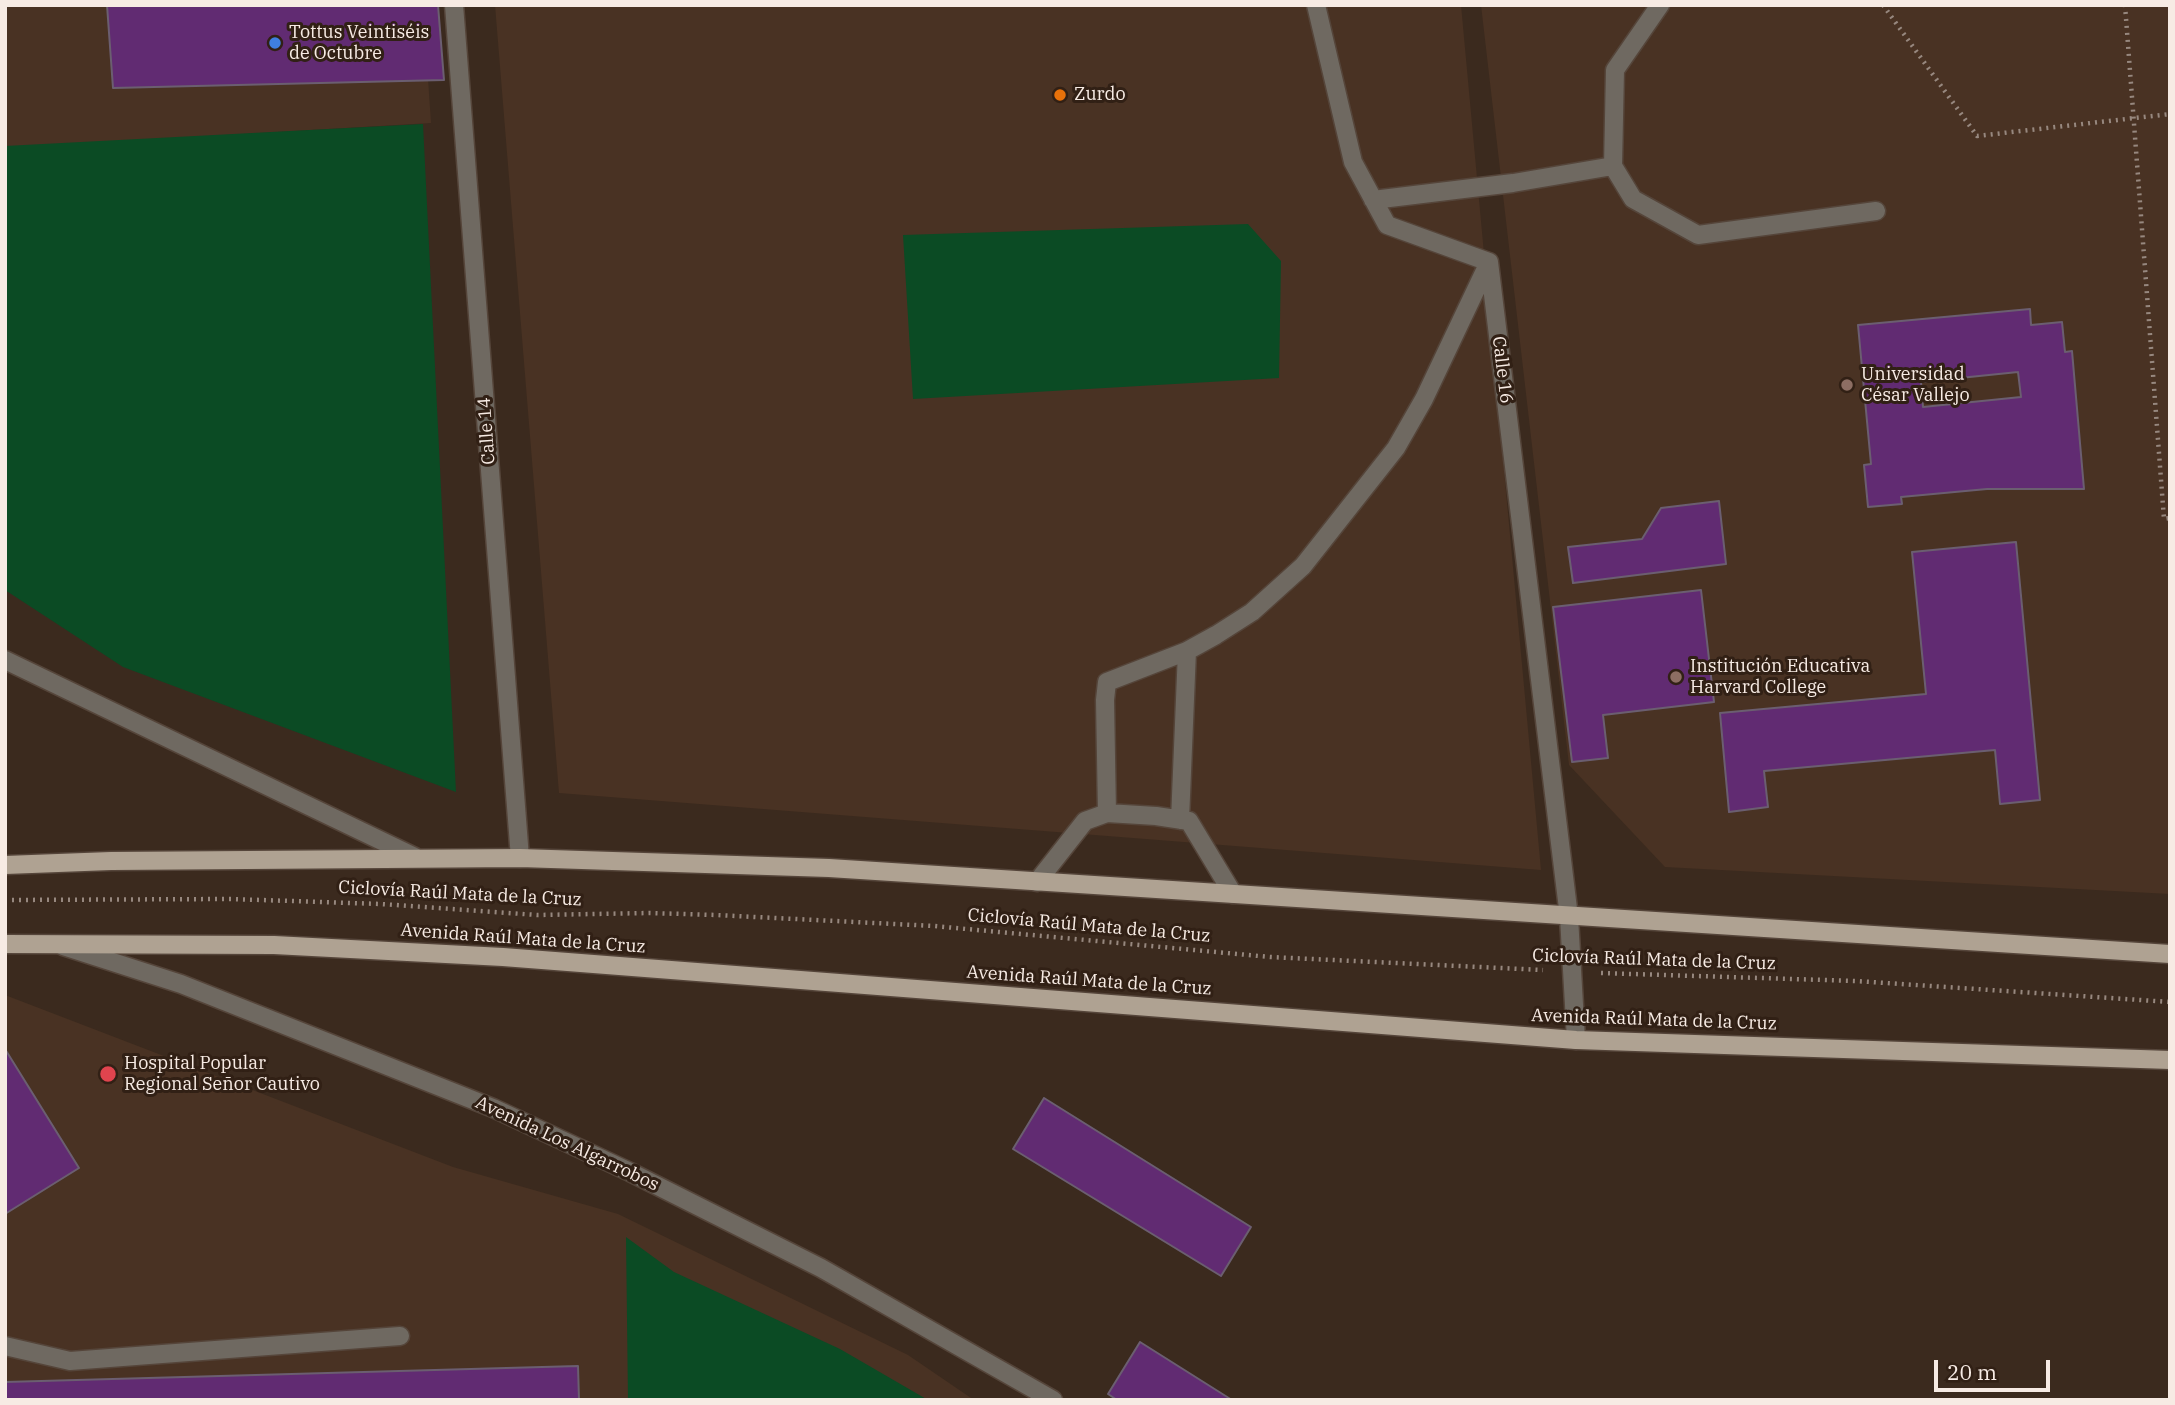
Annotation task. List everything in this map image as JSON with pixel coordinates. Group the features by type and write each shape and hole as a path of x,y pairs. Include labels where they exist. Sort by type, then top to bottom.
{"main road":[{"path":"5,865 111,861 520,858 829,868 2170,954"},
{"name":"Avenida Raúl Mata de la Cruz","path":"5,944 274,945 503,957 1576,1040 2170,1060"}],"street":[{"name":"Calle 14","path":"454,5 520,858"},
{"path":"1107,813 1107,682 1187,652 1252,612 1303,566 1396,448 1424,399 1489,262 1387,225 1353,162 1316,5"},
{"path":"1660,5 1615,70 1613,166 1633,199 1698,235 1876,211"},
{"path":"1373,200 1513,183 1613,166"},
{"name":"Calle 16","path":"1489,262 1569,916 1576,1040"},
{"path":"1180,820 1187,652"},
{"path":"5,660 415,858"},
{"path":"1037,881 1085,821 1107,813 1189,821 1233,894"},
{"name":"Avenida Los Algarrobos","path":"55,944 181,984 503,1113 630,1172 821,1268 1053,1400"},
{"path":"5,1346 70,1361 400,1336"}],"path":[{"path":"1883,5 1977,136 2170,114"},
{"path":"2125,5 2164,519 2170,518"},
{"name":"Ciclovía Raúl Mata de la Cruz","path":"5,900 231,900 381,904 537,915 716,915 934,926 1270,957 1627,975 1856,981 2170,1002"}],"shaded area":[{"path":"5,5 423,5 431,123 5,148"},
{"path":"495,5 1461,5 1541,870 559,793"},
{"name":"Universidad César Vallejo","path":"1481,5 2170,5 2170,894 1665,867 1569,765"},
{"path":"5,995 453,1167 618,1214 908,1355 974,1400 5,1400"}],"green space":[{"path":"423,124 456,792 123,667 5,590 5,146"},
{"path":"1248,224 1281,261 1279,378 913,399 903,235"},
{"path":"626,1237 674,1272 840,1349 928,1400 628,1400"}],"building":[{"name":"Tottus Veintiséis de Octubre","path":"107,5 438,5 444,80 113,88"},
{"path":"2030,309 2031,325 2062,322 2065,352 2072,351 2084,489 1987,489 1901,497 1902,504 1868,507 1864,465 1871,464 1858,325","holes":["2018,372 2021,397 1923,407 1921,382"]},
{"path":"1719,501 1726,564 1573,583 1568,547 1642,539 1661,508"},
{"path":"2016,542 2040,800 2000,804 1995,750 1764,771 1768,807 1729,812 1720,713 1926,694 1912,552"},
{"path":"1701,590 1714,702 1603,715 1608,758 1572,762 1553,607"},
{"path":"5,1049 79,1168 5,1214"},
{"path":"1044,1098 1251,1227 1221,1276 1013,1149"},
{"path":"1140,1342 1232,1400 1117,1400 1108,1394"},
{"path":"578,1366 579,1400 5,1400 5,1382"}],"place":[{"name":"Tottus Veintiséis de Octubre","path":"275,43"},
{"name":"Zurdo","path":"1060,95"},
{"name":"Universidad César Vallejo","path":"1847,385"},
{"name":"Institución Educativa Harvard College","path":"1676,677"},
{"name":"Hospital Popular Regional Señor Cautivo","path":"108,1074"}]}
